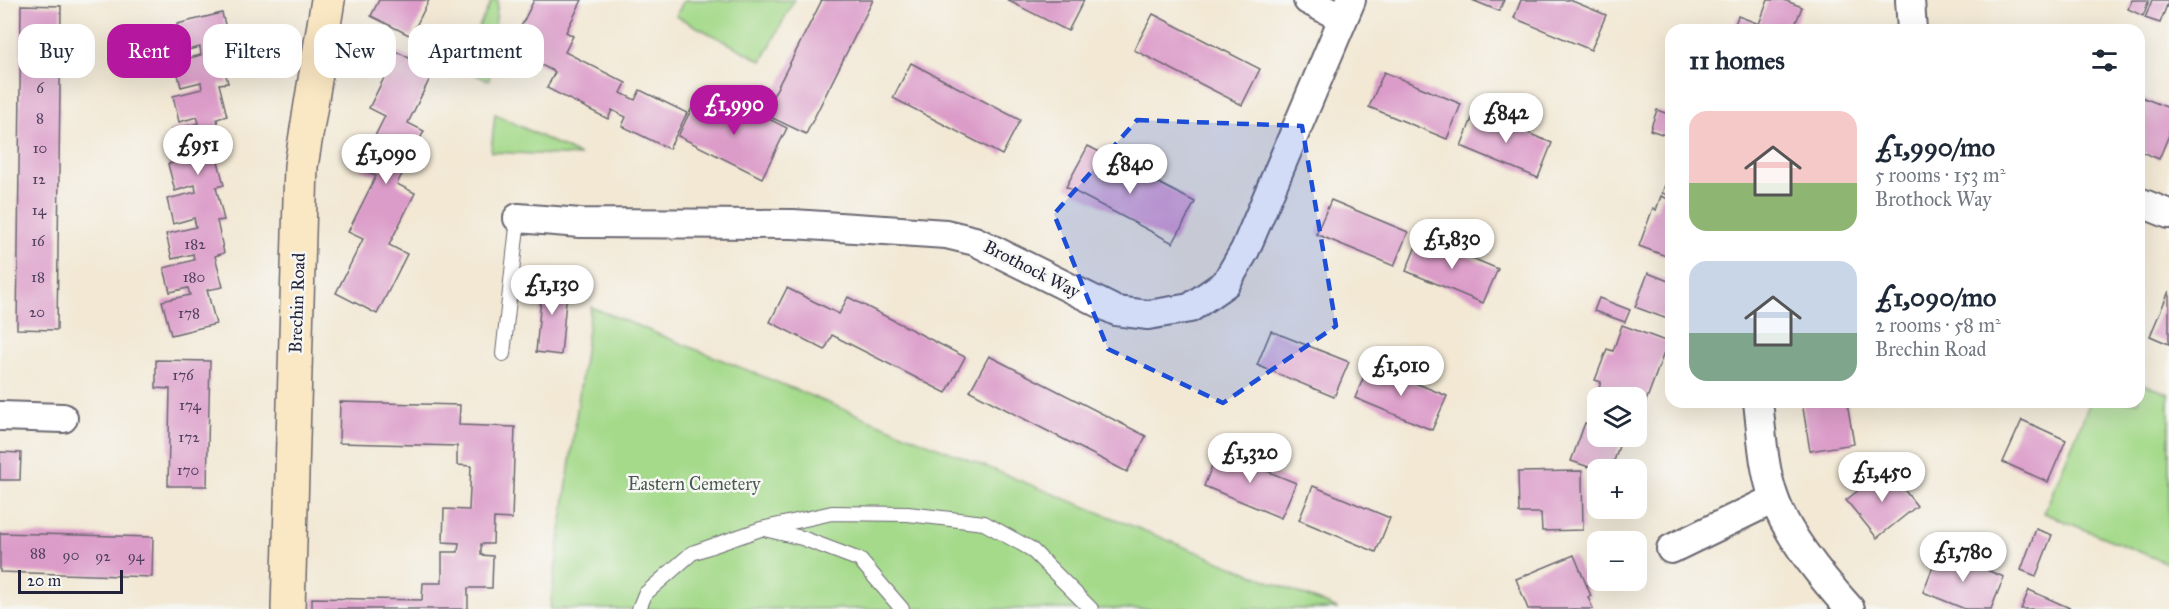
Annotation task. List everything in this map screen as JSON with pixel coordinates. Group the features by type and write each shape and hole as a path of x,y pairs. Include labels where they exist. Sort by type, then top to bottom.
{"street":[{"name":"Brechin Road","path":"288,609 302,166 328,0"},
{"path":"1308,0 1347,9"},
{"path":"1910,0 1912,24"},
{"name":"Brothock Way","path":"518,218 580,223 793,224 946,234 975,241 1116,311 1148,315 1190,308 1226,284 1245,250 1347,9"},
{"path":"2145,206 2169,214"},
{"path":"1759,408 1766,466 1774,500 1826,582 1850,609"},
{"path":"0,416 63,418"},
{"path":"1671,549 1774,500"}],"lane":[{"path":"503,354 518,218"},
{"path":"639,609 645,594 692,554 761,528 832,513 908,514 984,523 1031,549 1091,609"},
{"path":"761,528 802,538 860,560 902,609"}],"highlighted area":[{"path":"1137,120 1302,126 1336,326 1223,403 1108,349 1054,214"}],"green space":[{"path":"492,0 498,0 495,24 480,24"},
{"path":"684,0 794,0 762,61 676,16"},
{"path":"495,114 581,156 491,152"},
{"name":"Eastern Cemetery","path":"591,307 1338,609 550,609"},
{"path":"2145,384 2169,394 2169,564 2044,513 2088,408 2145,408"}],"building":[{"path":"379,0 429,0 417,24 408,24 408,34 396,28 396,24 387,24 371,16"},
{"path":"534,0 582,0 566,32 573,36 565,52 626,83 621,93 635,100 640,90 687,113 669,149 622,126 626,117 612,110 608,119 547,88 555,72 544,66 544,24 522,24"},
{"path":"822,0 873,0 806,134 764,114"},
{"path":"1007,0 1084,0 1068,31"},
{"path":"1472,0 1504,0 1499,11"},
{"path":"1521,0 1570,0 1606,15 1591,50 1514,18"},
{"path":"1768,0 1784,0 1802,7 1795,24 1759,24"},
{"path":"2132,0 2149,0 2143,16 2128,9"},
{"path":"2152,0 2169,0 2160,23 2145,18"},
{"path":"21,5 61,6 61,24 21,24"},
{"path":"222,13 225,24 203,24 203,78 227,78 228,83 219,84 227,116 217,119 224,151 216,153 224,185 216,187 224,220 217,221 224,253 215,256 223,287 207,290 216,324 171,335 162,301 190,295 188,288 170,292 164,268 194,260 193,254 172,259 166,234 196,227 194,218 173,224 167,199 196,192 195,185 175,191 168,164 198,157 196,151 177,155 171,130 199,123 197,117 179,122 173,96 202,89 201,82 181,87 179,78 191,78 191,58 201,55 200,47 191,49 191,24 177,24"},
{"path":"1153,14 1260,69 1242,105 1134,50"},
{"path":"1738,16 1759,24 1735,24"},
{"path":"397,52 408,57 408,78 430,78 408,123 424,131 397,184 415,193 389,245 407,254 377,314 336,293 363,239 348,232 376,176 359,168 385,116 369,108 384,78 396,78"},
{"path":"911,63 1020,120 1002,155 893,98"},
{"path":"1384,72 1461,104 1447,139 1369,107"},
{"path":"20,78 60,78 57,330 17,329"},
{"path":"697,98 739,119 745,107 787,128 762,178 678,136"},
{"path":"2145,98 2169,108 2169,135 2159,159 2145,153"},
{"path":"1657,110 1665,113 1665,135 1650,130"},
{"path":"1475,111 1552,143 1538,178 1461,146"},
{"path":"1088,146 1195,202 1173,243 1066,187"},
{"path":"1661,196 1665,198 1665,256 1639,246 1653,208 1656,210"},
{"path":"1331,200 1408,232 1394,266 1316,234"},
{"path":"1420,236 1498,269 1483,303 1406,271"},
{"path":"1648,273 1665,280 1665,318 1635,307"},
{"path":"543,277 568,279 561,355 536,352"},
{"path":"787,288 839,314 848,297 965,357 946,393 832,335 825,350 770,322"},
{"path":"2169,291 2169,344 2150,336"},
{"path":"1599,298 1630,310 1625,322 1594,311"},
{"path":"1622,325 1665,341 1665,350 1647,399 1647,387 1599,387 1601,382 1595,380 1607,349 1613,351"},
{"path":"1271,331 1349,362 1334,397 1257,365"},
{"path":"989,356 1146,436 1127,472 970,391"},
{"path":"156,360 210,361 207,486 168,486 170,389 156,388"},
{"path":"1369,364 1447,396 1432,430 1355,398"},
{"path":"340,402 460,405 459,425 515,427 512,519 494,518 493,544 481,544 481,555 493,556 492,588 468,588 468,609 312,609 312,598 422,600 423,583 442,583 442,552 458,552 459,543 443,542 444,509 469,510 471,466 457,465 457,446 339,443"},
{"path":"1803,408 1848,408 1854,444 1810,451"},
{"path":"2022,420 2066,440 2048,482 2003,462"},
{"path":"1585,423 1587,424 1587,447 1619,447 1615,459 1587,459 1587,466 1571,461"},
{"path":"1218,451 1296,483 1281,518 1204,486"},
{"path":"0,452 21,453 20,480 0,480"},
{"path":"1887,468 1917,506 1877,538 1846,500"},
{"path":"1582,471 1583,530 1542,531 1541,513 1519,513 1518,472"},
{"path":"1313,486 1390,518 1376,552 1299,520"},
{"path":"2036,529 2052,535 2036,576 2021,570"},
{"path":"0,533 153,537 152,577 0,572"},
{"path":"1939,551 2004,577 1991,609 1965,609 1923,592"},
{"path":"1574,555 1591,596 1588,597 1593,609 1528,609 1516,579"},
{"path":"2029,590 2072,609 2021,609"}]}
